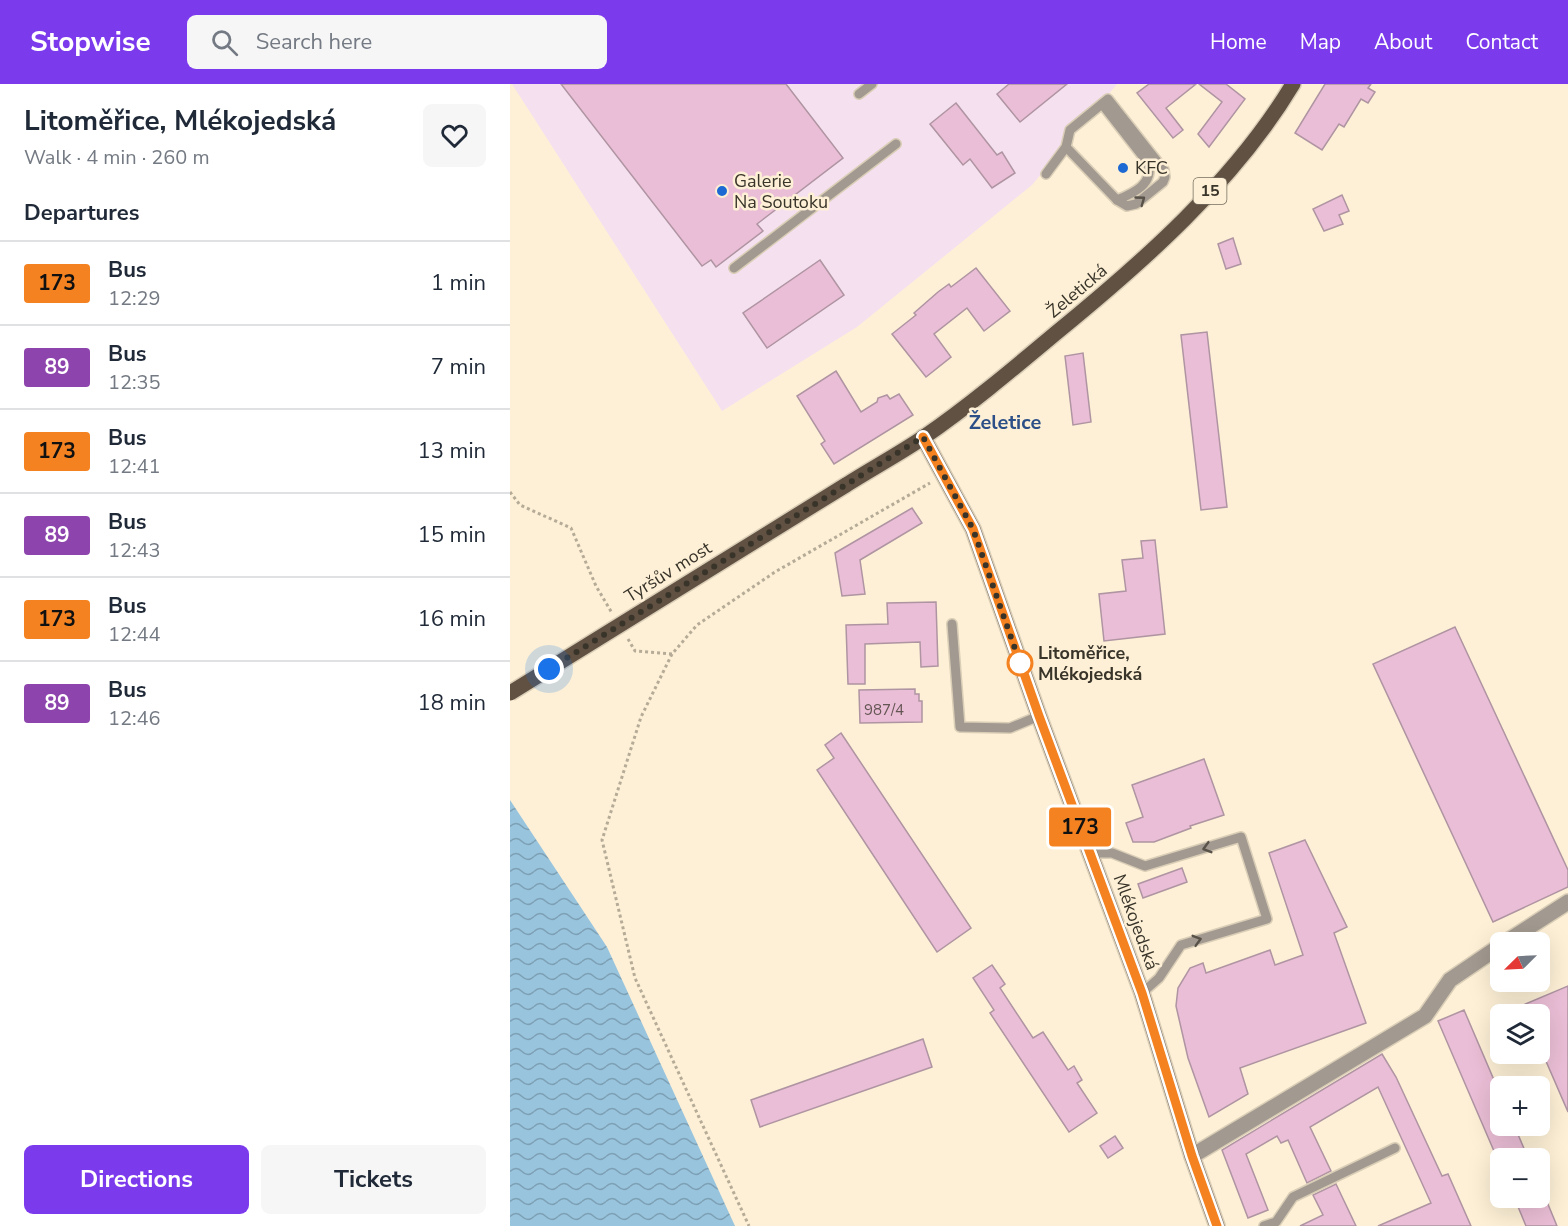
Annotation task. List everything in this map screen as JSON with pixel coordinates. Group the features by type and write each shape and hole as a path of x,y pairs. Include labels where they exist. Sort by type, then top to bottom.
{"main road":[{"name":"Želetická","path":"846,485 923,437 1023,361 1140,263 1249,147 1275,114 1293,84"},
{"name":"Tyršův most","path":"510,693 846,485"}],"street":[{"name":"Mlékojedská","path":"923,437 973,529 1039,716 1142,993 1192,1156 1217,1226"},
{"path":"1522,932 1568,902"},
{"path":"1192,1156 1425,1016 1450,980 1490,953"}],"lane":[{"path":"859,94 872,84"},
{"path":"1046,174 1066,147 1070,130 1108,99 1164,170 1165,177 1136,204 1127,206 1117,200 1066,147"},
{"path":"1102,104 1144,157 1150,170 1147,182 1131,194 1117,200"},
{"path":"734,268 896,144"},
{"path":"952,624 960,727 1010,728 1039,716"},
{"path":"1090,853 1112,854 1144,866 1241,837 1267,920 1180,945 1159,978 1142,993"},
{"path":"1264,1226 1276,1221 1293,1197 1395,1148"}],"path":[{"path":"672,654 641,717 602,840 635,978 749,1226"}],"shaded area":[{"path":"512,84 1117,84 1032,185 857,327 722,411"}],"water":[{"path":"510,800 607,947 735,1226 510,1226"}],"building":[{"name":"Galerie Na Soutoku","path":"561,84 786,84 843,158 757,224 763,231 716,267 711,260 702,266"},
{"path":"1009,84 1067,84 1020,122 997,94"},
{"path":"1149,84 1196,84 1166,108 1183,130 1173,138 1137,93"},
{"path":"1199,84 1226,84 1245,99 1209,147 1198,134 1222,102"},
{"path":"1325,84 1371,84 1368,88 1375,92 1368,103 1361,99 1344,127 1339,124 1322,150 1295,133"},
{"path":"956,103 997,155 1002,152 1015,173 992,188 970,159 963,165 930,124"},
{"path":"1342,195 1349,211 1339,215 1343,224 1324,231 1313,209"},
{"path":"1233,238 1241,264 1226,269 1218,244"},
{"path":"820,260 844,295 767,348 743,313"},
{"path":"976,268 1010,311 984,331 967,308 934,334 951,357 926,377 892,334 916,315 914,313 938,292 949,284 951,287"},
{"path":"1207,332 1227,507 1201,510 1181,335"},
{"path":"1083,353 1091,422 1073,425 1065,356"},
{"path":"836,371 861,412 877,402 878,398 887,395 890,399 899,394 913,415 834,464 821,444 825,441 797,396"},
{"path":"912,508 922,523 860,560 865,594 842,596 835,553"},
{"path":"1155,540 1165,634 1104,641 1099,594 1126,591 1122,560 1143,558 1141,541"},
{"path":"936,602 938,666 921,667 920,642 865,644 865,684 848,684 846,625 888,624 887,603"},
{"path":"1455,627 1568,870 1568,887 1493,922 1373,664"},
{"path":"915,689 915,694 919,694 919,701 922,701 922,722 860,723 859,690"},
{"path":"841,733 971,928 937,952 817,770 834,758 825,745"},
{"path":"1204,759 1224,815 1190,826 1191,828 1154,842 1133,842 1126,823 1143,817 1132,785"},
{"path":"1305,840 1347,927 1334,933 1366,1023 1240,1068 1248,1094 1209,1117 1188,1058 1176,1006 1178,988 1190,968 1203,963 1206,973 1270,950 1275,965 1303,955 1269,853"},
{"path":"1182,868 1187,882 1143,898 1138,884"},
{"path":"992,965 1005,984 1000,988 1033,1038 1043,1032 1068,1070 1074,1066 1082,1080 1077,1083 1097,1113 1069,1132 990,1013 994,1010 973,978"},
{"path":"1568,986 1568,1112 1547,1064 1550,1064 1550,1004 1526,1004"},
{"path":"1464,1010 1492,1076 1490,1076 1490,1136 1519,1136 1524,1148 1493,1148 1438,1021"},
{"path":"923,1039 932,1067 760,1127 751,1100"},
{"path":"1382,1054 1396,1077 1442,1176 1448,1174 1471,1226 1378,1226 1431,1203 1378,1087 1310,1127 1331,1171 1307,1183 1288,1140 1281,1143 1277,1136 1246,1154 1268,1210 1248,1218 1222,1150"},
{"path":"1115,1136 1123,1148 1108,1158 1100,1146"},
{"path":"1336,1184 1356,1226 1300,1226 1323,1215 1313,1195"},
{"path":"1519,1208 1550,1208 1557,1226 1526,1226"}],"bus line":[{"name":"173","path":"923,437 973,529 1039,716 1142,993 1192,1156 1217,1226"}],"place":[{"name":"KFC","path":"1123,168"},
{"name":"Galerie Na Soutoku","path":"722,191"},
{"name":"Litoměřice, Mlékojedská","path":"1020,663"}],"district":[{"name":"Želetice","path":"1005,422"}],"route":[{"path":"549,669 923,437 973,529 1020,663"}]}
